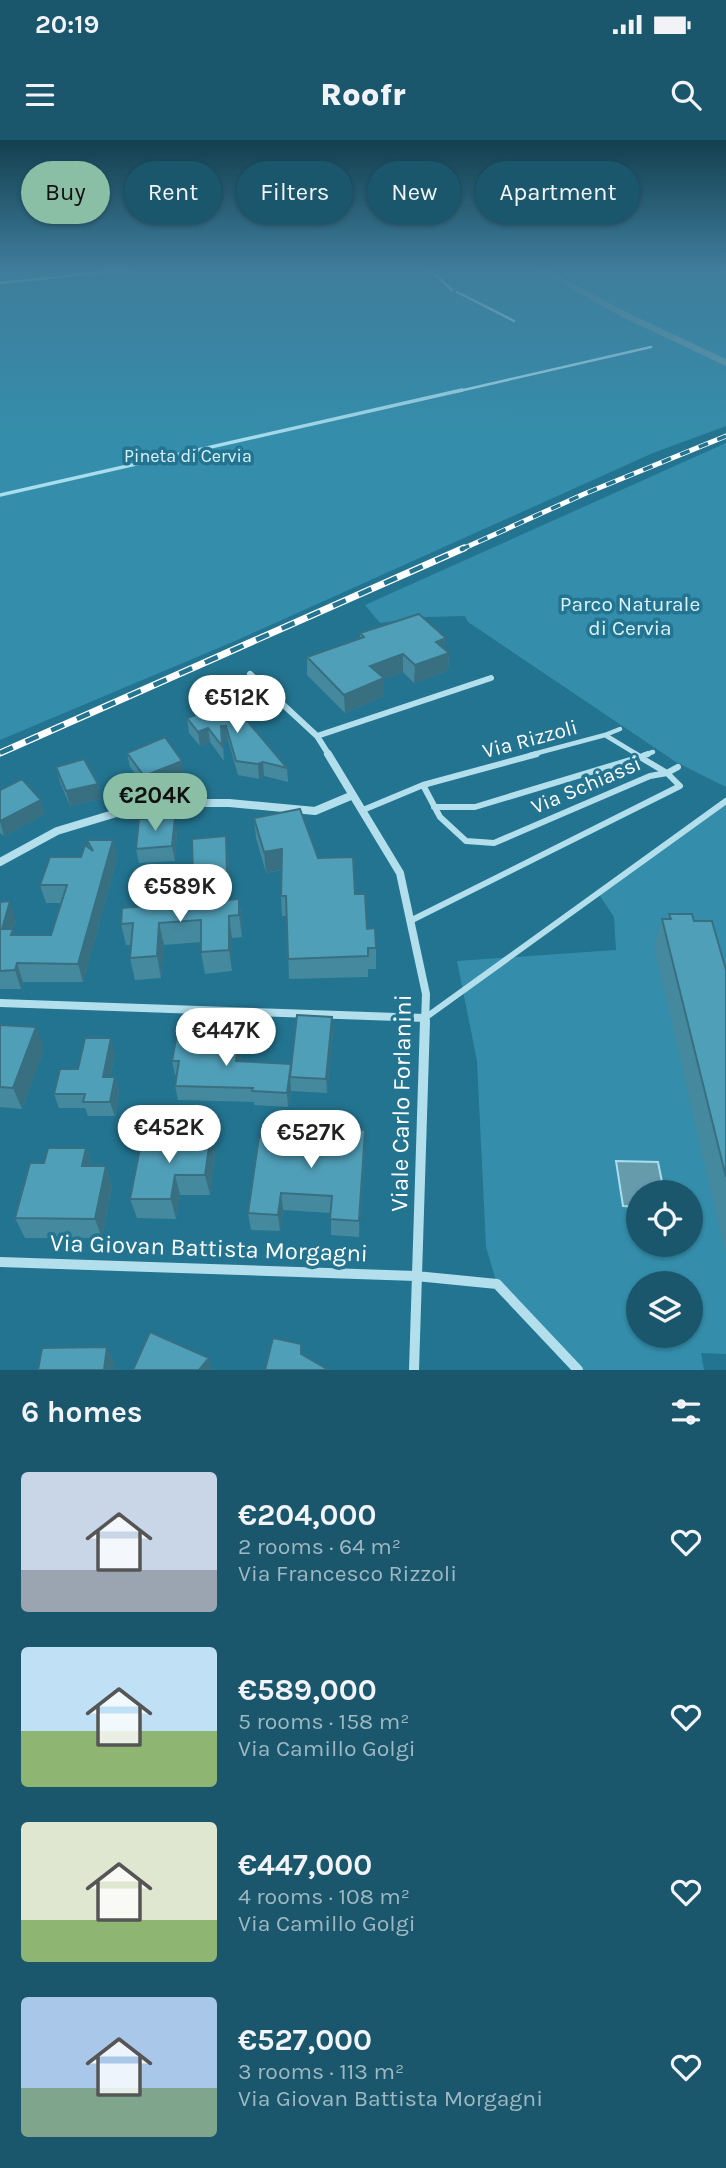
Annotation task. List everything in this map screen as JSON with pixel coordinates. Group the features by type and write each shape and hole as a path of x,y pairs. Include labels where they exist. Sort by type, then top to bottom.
{"street":[{"name":"Viale Carlo Forlanini","path":"250,674 317,736 400,873 426,993 414,1370"},
{"path":"317,736 491,678"},
{"path":"0,862 57,831 133,808 167,803 229,803 315,811 353,795"},
{"path":"0,1003 425,1018"},
{"name":"Via Giovan Battista Morgagni","path":"0,1262 416,1276 497,1284 578,1370"}],"lane":[{"path":"606,735 620,729"},
{"name":"Via Rizzoli","path":"423,785 606,735 667,772"},
{"path":"434,807 475,807 653,752"},
{"path":"667,772 678,767"},
{"name":"Via Schiassi","path":"410,921 680,786 667,772 650,776 494,843 466,841 440,817 423,785"},
{"path":"363,810 423,785"},
{"path":"425,1018 726,801"}],"green space":[{"name":"Pineta di Cervia","path":"0,326 726,326 726,426 653,453 235,641 0,740"},
{"name":"Parco Naturale di Cervia","path":"726,443 726,787 676,762 468,622 465,616 425,617 380,623 365,605"},
{"path":"726,801 726,1354 701,1353 704,1370 578,1370 497,1284 486,1247 477,1061 457,961 616,950 614,917 598,893"}],"shaded area":[{"path":"616,1161 658,1162 662,1180 626,1180 626,1206 623,1206"}],"building":[{"path":"419,614 446,638 436,642 449,653 415,665 403,654 370,666 384,678 344,695 307,657 364,637 360,633"},
{"path":"232,703 287,768 263,762 258,764 236,761 226,726 221,726 222,746 208,728 198,732 187,718"},
{"path":"165,737 182,761 144,776 127,753"},
{"path":"84,759 98,784 66,791 56,767"},
{"path":"22,779 41,800 0,821 0,790"},
{"path":"300,809 318,858 353,857 355,894 365,894 367,929 375,928 376,948 368,948 368,956 288,959 286,896 281,896 282,849 264,852 254,818"},
{"path":"175,817 172,846 136,849 139,819"},
{"path":"226,836 227,872 193,875 192,839"},
{"path":"87,840 113,840 78,964 17,963 15,970 0,971 0,902 10,901 2,929 13,929 11,935 51,935 67,885 40,885 50,857 81,857 85,845 93,851"},
{"path":"239,899 239,915 229,916 229,950 201,952 201,920 159,923 157,956 130,958 133,923 121,924 122,908"},
{"path":"669,914 692,914 694,921 712,921 726,970 726,1177 662,919 671,919"},
{"path":"297,1015 332,1017 326,1079 290,1077"},
{"path":"0,1025 36,1027 13,1088 0,1087"},
{"path":"85,1038 111,1038 103,1077 115,1077 110,1102 83,1102 85,1094 54,1094 60,1069 78,1069"},
{"path":"176,1039 239,1041 236,1061 291,1064 287,1093 252,1091 253,1088 175,1086 179,1061 172,1061"},
{"path":"301,1126 365,1130 359,1221 330,1219 332,1196 281,1193 278,1215 248,1213 259,1137 299,1139"},
{"path":"178,1132 211,1133 205,1175 175,1175 171,1199 130,1199 141,1143 176,1143"},
{"path":"48,1148 86,1148 82,1166 106,1166 95,1219 15,1218 30,1163 44,1163"},
{"path":"150,1332 209,1358 199,1370 133,1370"},
{"path":"273,1338 301,1344 301,1354 329,1370 265,1370"},
{"path":"107,1347 104,1370 38,1370 42,1348"}],"waterway":[{"path":"649,326 726,363"},
{"path":"455,392 651,347"},
{"path":"0,495 462,390"}],"railway":[{"path":"460,550 584,494 726,436"},
{"path":"0,753 464,548"}]}
